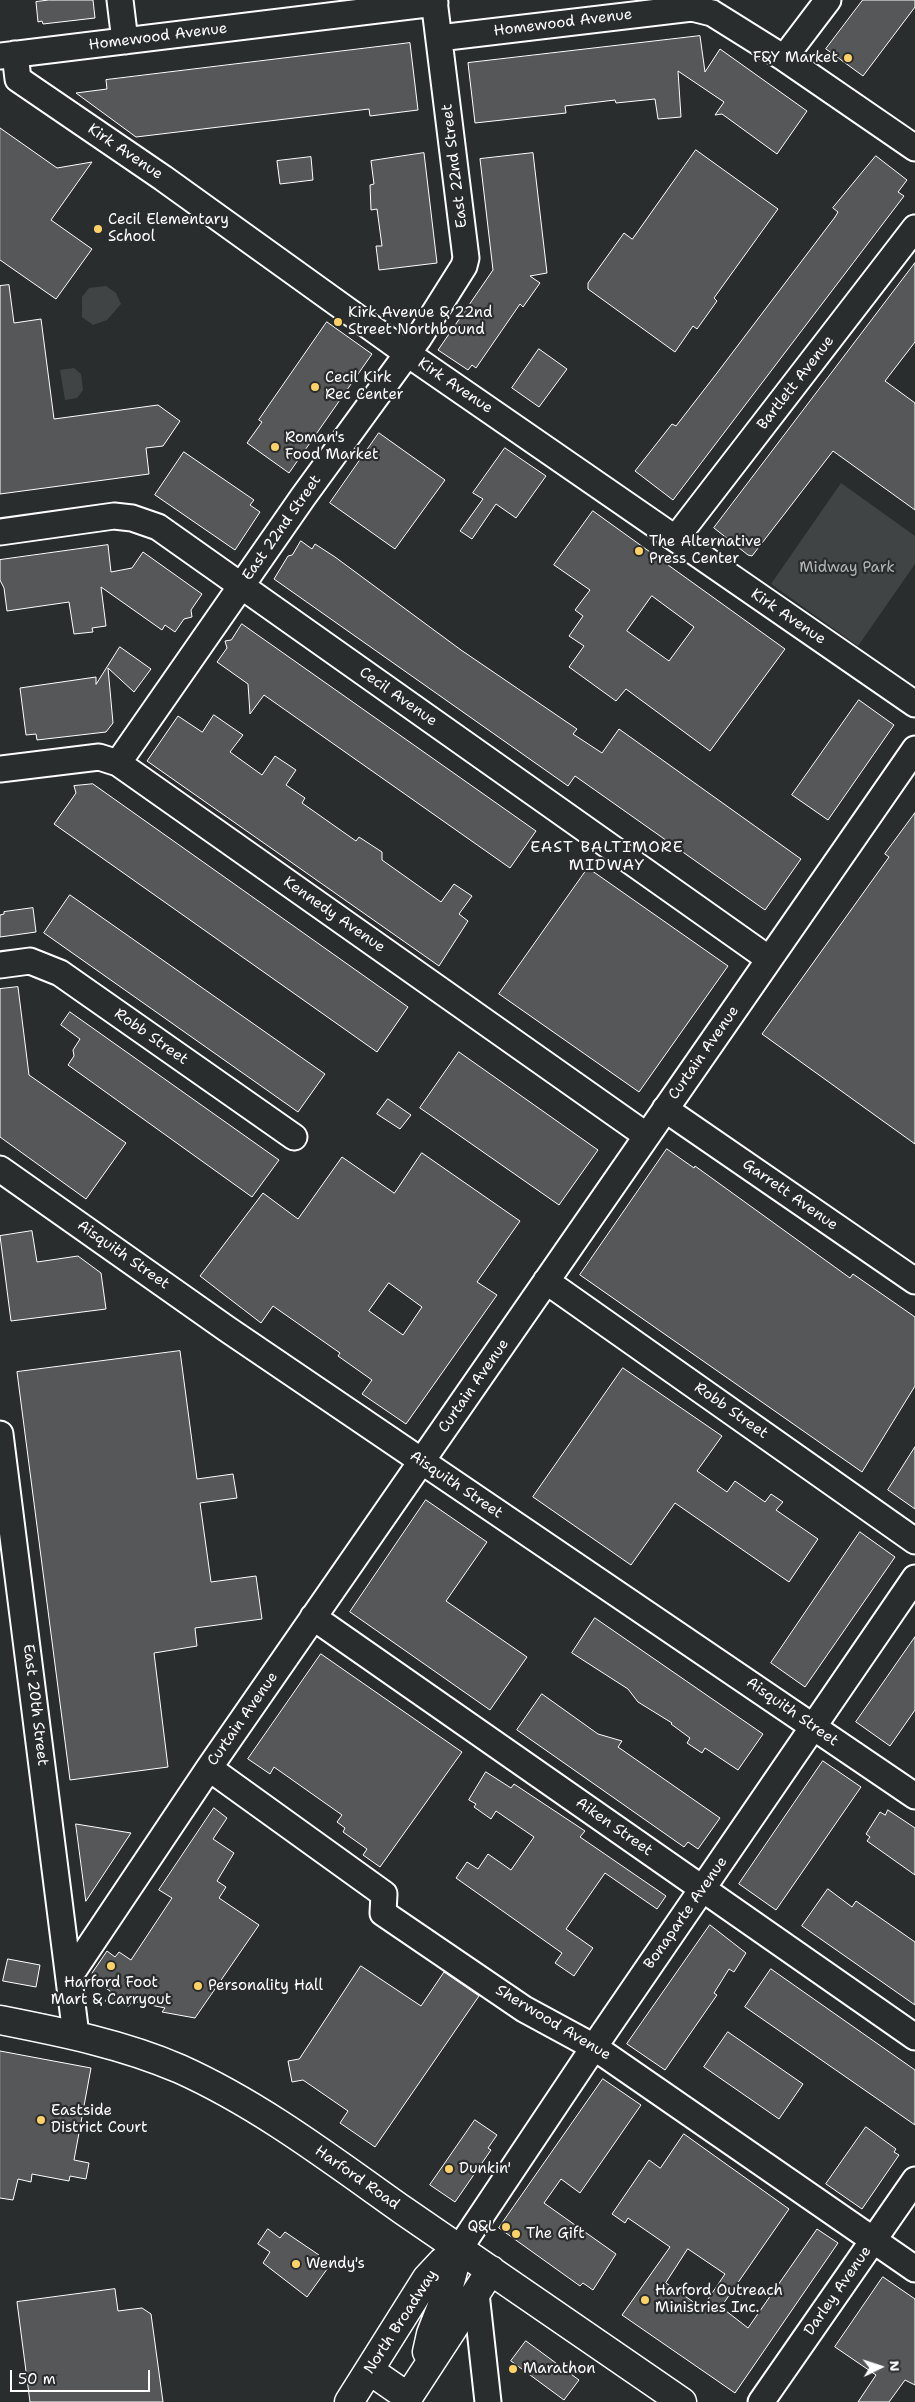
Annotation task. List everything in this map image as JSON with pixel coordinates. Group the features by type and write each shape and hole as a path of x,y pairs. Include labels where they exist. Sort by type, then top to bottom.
{"main road":[{"name":"Harford Road","path":"0,2020 76,2035 133,2051 177,2068 226,2092 295,2135 682,2402"},
{"name":"North Broadway","path":"349,2402 426,2278 459,2249"},
{"path":"412,2391 430,2334 447,2293 459,2249"},
{"path":"412,2391 491,2270"},
{"path":"369,2370 412,2391"}],"street":[{"path":"120,0 124,41"},
{"path":"784,58 828,0"},
{"name":"Homewood Avenue","path":"8,55 435,2"},
{"name":"East 22nd Street","path":"118,763 241,586 408,354 459,276 466,258 435,2"},
{"name":"Homewood Avenue","path":"439,38 692,8 712,13 784,58 915,148"},
{"name":"Kirk Avenue","path":"8,55 18,80 163,178 408,354 915,704"},
{"name":"Bartlett Avenue","path":"676,538 915,228"},
{"name":"Cecil Avenue","path":"0,532 114,516 132,518 158,527 769,959"},
{"name":"Curtain Avenue","path":"69,1976 313,1617 915,749"},
{"name":"Kennedy Avenue","path":"0,769 99,757 118,763 647,1136"},
{"name":"Robb Street","path":"0,965 30,961 60,973 294,1137"},
{"name":"Garrett Avenue","path":"665,1109 915,1282"},
{"name":"Aisquith Street","path":"0,1169 421,1461 915,1796"},
{"name":"Robb Street","path":"546,1280 915,1541"},
{"name":"East 20th Street","path":"0,1434 69,1976"},
{"name":"Bonaparte Avenue","path":"459,2249 702,1888 815,1728 915,1578"},
{"name":"Aiken Street","path":"313,1617 915,2037"},
{"name":"Sherwood Avenue","path":"209,1768 384,1894 383,1913 524,2009 594,2047 915,2269"},
{"path":"69,1976 76,2035"},
{"name":"Darley Avenue","path":"761,2402 915,2180"},
{"path":"476,2293 488,2402"}],"green space":[{"path":"106,286 116,293 121,304 107,320 93,325 82,317 82,297 89,288"},
{"path":"74,368 81,374 83,390 77,398 65,400 60,370"},
{"name":"Midway Park","path":"841,483 915,536 915,564 858,646 771,584"}],"building":[{"path":"49,0 93,0 95,18 43,24 42,21 38,22 36,2"},
{"path":"863,0 915,0 915,7 863,76 826,49"},
{"path":"700,36 705,72 720,49 807,111 777,154 722,114 715,115 724,102 678,71 681,117 658,119 655,99 616,103 615,100 565,106 566,113 475,123 468,63"},
{"path":"410,43 418,110 370,116 369,109 136,137 76,93 107,89 106,80"},
{"path":"0,128 57,168 92,162 51,220 92,249 56,299 0,260"},
{"path":"696,150 778,209 714,298 717,301 697,329 693,326 675,352 588,289 588,283 624,233 632,239"},
{"path":"424,153 437,263 379,270 376,246 382,246 377,209 371,210 370,185 374,184 371,161"},
{"path":"533,153 547,273 530,276 540,283 523,307 520,304 476,368 472,365 468,370 438,350 493,270 480,159"},
{"path":"876,156 907,180 898,192 904,196 673,500 635,471 672,424 676,426 717,373 835,217 838,212 833,208"},
{"path":"311,157 313,180 280,184 277,161"},
{"path":"915,263 915,342 885,381 915,403 915,510 833,451 752,556 748,555 714,528"},
{"path":"9,285 14,323 41,319 54,419 158,405 180,421 163,446 146,448 149,474 0,494 0,286"},
{"name":"Cecil Kirk Rec Center","path":"327,322 372,354 289,473 247,443 262,422 259,420"},
{"path":"539,349 567,369 539,407 512,388"},
{"path":"379,433 445,480 395,549 330,503"},
{"path":"505,448 546,476 516,518 496,504 472,539 460,531 483,499 473,493"},
{"path":"184,452 254,500 250,505 260,512 235,550 155,495"},
{"path":"593,511 785,649 710,751 626,689 616,701 569,667 584,646 569,636 583,616 575,610 590,590 554,565","holes":["652,596 694,627 669,661 627,631"]},
{"path":"301,541 312,549 315,544 335,557 461,650 577,729 573,734 602,753 619,729 801,859 765,910 575,776 568,786 274,579 288,556 292,555"},
{"path":"108,545 111,572 132,568 143,552 202,594 191,610 192,617 184,619 175,632 165,625 162,630 101,587 106,626 92,628 93,632 74,634 69,602 7,611 4,588 0,580 0,560"},
{"path":"242,624 536,831 510,868 264,695 250,714 248,684 217,662 227,648 225,641 231,640"},
{"path":"120,647 151,669 134,692 108,668 113,723 106,732 37,740 36,734 26,735 20,688 96,677 96,684"},
{"path":"859,700 894,725 828,820 792,795"},
{"path":"214,715 243,735 230,752 262,775 275,756 296,770 286,785 305,798 302,803 356,841 359,837 382,852 382,860 441,902 454,884 472,896 459,914 468,921 439,966 147,761 178,716 202,732"},
{"path":"93,784 408,1007 377,1052 54,824 76,793 74,786"},
{"path":"915,813 915,1144 762,1034 889,857 885,854"},
{"path":"588,868 728,966 639,1092 499,994"},
{"path":"70,895 325,1074 298,1112 44,933"},
{"path":"33,908 36,932 0,937 0,915 4,914 4,912"},
{"path":"18,987 29,1075 126,1143 86,1199 0,1137 0,989"},
{"path":"70,1012 279,1160 252,1197 68,1065 74,1056 73,1050 80,1039 61,1025"},
{"path":"459,1052 598,1150 559,1205 420,1108"},
{"path":"388,1099 411,1115 400,1129 377,1114"},
{"path":"667,1149 694,1168 695,1166 850,1278 853,1274 915,1317 915,1386 862,1472 580,1275"},
{"path":"422,1153 520,1221 477,1282 497,1295 406,1424 362,1394 372,1380 338,1356 340,1353 273,1306 261,1323 200,1276 263,1193 298,1219 342,1157 394,1193","holes":["389,1283 422,1307 403,1335 369,1311"]},
{"path":"32,1231 37,1262 78,1256 101,1273 106,1309 11,1321 0,1236"},
{"path":"180,1351 197,1479 233,1474 237,1498 200,1503 211,1582 256,1576 262,1619 195,1628 197,1646 154,1653 168,1767 70,1780 17,1372"},
{"path":"623,1368 722,1436 697,1471 727,1492 735,1481 765,1502 771,1494 783,1502 776,1510 818,1539 789,1582 675,1503 631,1565 533,1497"},
{"path":"915,1447 915,1509 888,1490"},
{"path":"426,1500 487,1542 446,1601 527,1657 490,1710 350,1612"},
{"path":"860,1532 895,1557 805,1687 771,1663"},
{"path":"595,1618 763,1734 738,1770 705,1748 702,1753 687,1743 690,1738 672,1723 638,1702 628,1689 572,1653"},
{"path":"915,1637 915,1710 890,1746 856,1722"},
{"path":"321,1654 462,1752 380,1867 363,1855 367,1849 343,1832 345,1828 337,1822 342,1815 274,1767 270,1774 248,1759"},
{"path":"542,1694 598,1734 622,1741 618,1747 720,1818 698,1849 688,1842 684,1847 517,1730"},
{"path":"823,1761 861,1787 776,1910 739,1884"},
{"path":"486,1772 511,1788 514,1784 585,1831 580,1837 666,1896 657,1909 605,1873 566,1929 593,1948 574,1976 555,1963 562,1953 456,1878 467,1862 478,1869 488,1854 511,1870 534,1837 496,1811 491,1819 474,1807 476,1804 469,1800"},
{"path":"214,1808 227,1818 213,1839 234,1853 217,1881 226,1887 219,1898 259,1925 195,2018 162,2012 165,2008 132,2001 129,2006 105,2001 111,1993 97,1982 92,1973 107,1951 115,1957 119,1952 131,1960 172,1898 159,1890"},
{"path":"888,1810 915,1828 915,1875 867,1841 870,1837 866,1834 880,1812 885,1815"},
{"path":"76,1824 131,1833 86,1901"},
{"path":"828,1889 852,1907 856,1901 915,1942 915,2005 802,1926"},
{"path":"710,1925 746,1953 734,1972 729,1969 714,1993 717,1995 665,2070 627,2044"},
{"path":"8,1959 40,1965 36,1987 3,1981"},
{"path":"361,1966 421,2006 444,1972 479,1996 375,2147 340,2123 348,2111 303,2080 292,2082 288,2061 299,2059"},
{"path":"771,1969 915,2070 915,2125 745,2007"},
{"path":"728,2032 803,2084 779,2119 704,2067"},
{"name":"Eastside District Court","path":"0,2051 91,2068 74,2160 89,2163 86,2179 70,2176 69,2181 32,2174 31,2182 18,2179 13,2200 0,2198"},
{"path":"603,2079 641,2105 580,2193 561,2179 544,2203 616,2254 593,2290 583,2283 580,2286 499,2228"},
{"path":"475,2120 497,2135 488,2148 491,2150 455,2202 430,2185"},
{"path":"866,2127 896,2149 894,2152 899,2155 862,2209 826,2184"},
{"path":"684,2134 789,2209 721,2307 748,2328 817,2229 838,2243 735,2393 622,2315 670,2247 628,2218 625,2223 612,2214 649,2160 660,2168","holes":["688,2249 725,2274 702,2308 666,2283"]},
{"name":"Wendy's","path":"268,2229 280,2238 285,2232 319,2255 318,2257 330,2265 307,2297 263,2263 270,2252 258,2244"},
{"path":"883,2277 915,2299 915,2385 905,2380 889,2402 858,2402 876,2375 835,2347"},
{"path":"115,2289 118,2311 142,2308 151,2314 163,2402 30,2402 17,2302"},
{"name":"Marathon","path":"526,2341 579,2380 564,2400 511,2361"}],"place":[{"name":"F&Y Market","path":"848,58"},
{"name":"Cecil Elementary School","path":"98,229"},
{"name":"Kirk Avenue & 22nd Street Northbound","path":"338,322"},
{"name":"Cecil Kirk Rec Center","path":"315,387"},
{"name":"Roman's Food Market","path":"275,447"},
{"name":"The Alternative Press Center","path":"639,551"},
{"name":"Harford Foot Mart & Carryout","path":"111,1966"},
{"name":"Personality Hall","path":"198,1986"},
{"name":"Eastside District Court","path":"41,2120"},
{"name":"Dunkin'","path":"449,2169"},
{"name":"Q&L","path":"506,2227"},
{"name":"The Gift","path":"516,2234"},
{"name":"Wendy's","path":"296,2264"},
{"name":"Harford Outreach Ministries Inc.","path":"645,2300"},
{"name":"Marathon","path":"513,2369"}],"district":[{"name":"EAST BALTIMORE MIDWAY","path":"607,857"}]}
